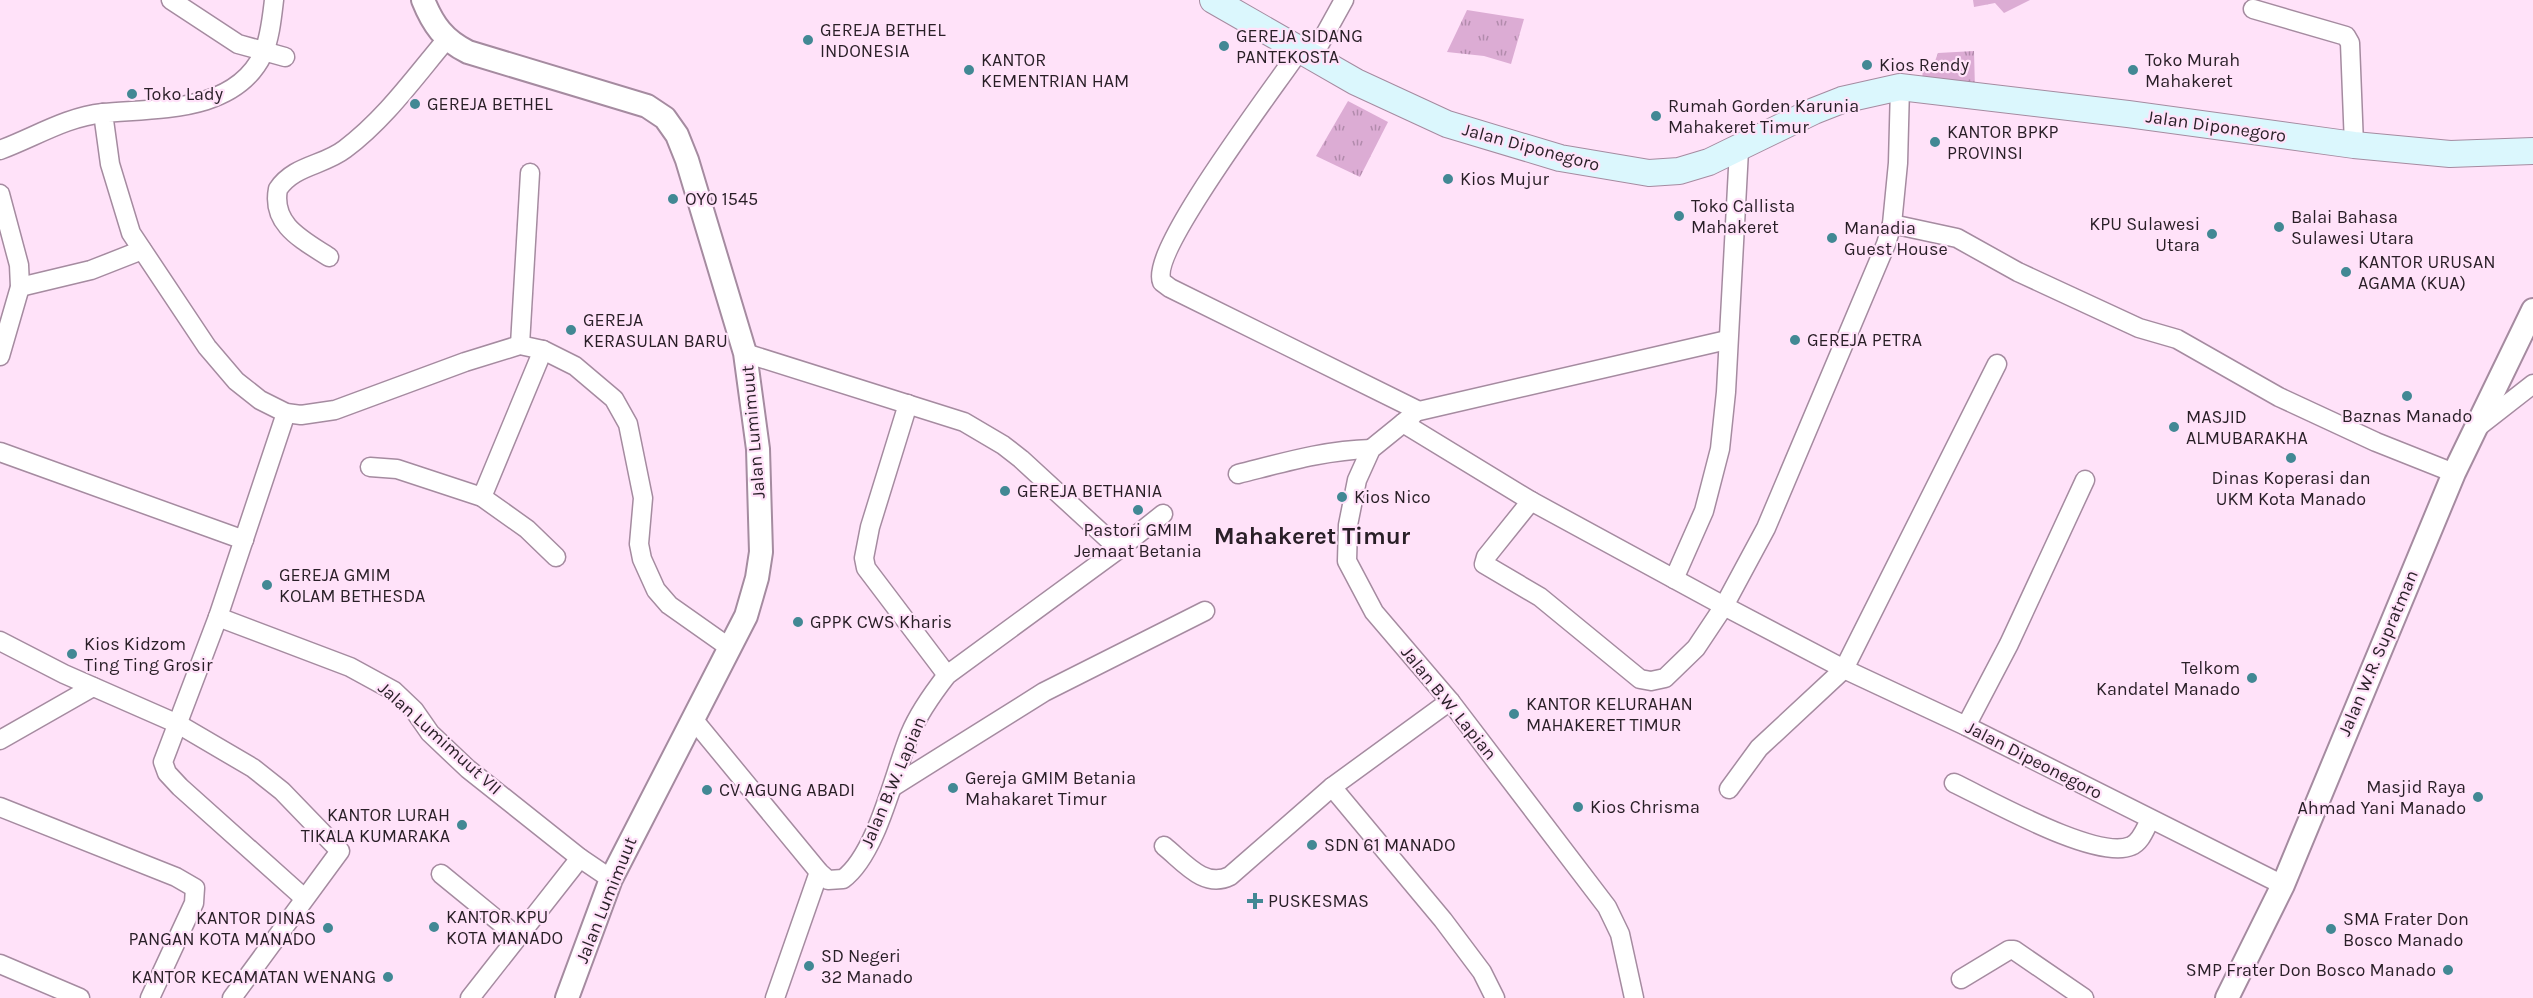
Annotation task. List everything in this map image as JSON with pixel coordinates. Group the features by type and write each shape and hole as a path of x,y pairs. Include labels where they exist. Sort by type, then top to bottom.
{"main road":[{"name":"Jalan Diponegoro","path":"1213,0 1356,82 1447,124 1560,158 1648,173 1679,171 1739,150 1833,104 1900,87 2128,114 2354,145 2450,154 2531,154"}],"street":[{"path":"171,0 238,44 285,57"},
{"path":"0,150 36,137 65,121 103,113 189,105 217,96 243,83 264,53 274,0"},
{"name":"Jalan Lumimuut","path":"423,0 429,15 446,40 468,52 516,68 630,99 665,118 677,135 687,160 746,353 758,449 761,552 758,578 746,616 611,879 567,998"},
{"path":"1344,0 1194,200 1160,266 1159,276 1162,282 1178,293 1419,411 1727,340"},
{"path":"2253,9 2346,36 2350,43 2354,145"},
{"path":"329,257 285,226 278,213 278,189 293,173 329,159 360,136 408,88 446,40"},
{"path":"1531,501 1483,562 1540,597 1640,679 1651,681 1665,678 1678,668 1708,632 1766,528 1875,273 1892,224 1898,163 1900,87"},
{"path":"103,113 110,164 123,212 142,250 207,347 236,381 260,400 286,413 300,415 335,410 465,362 520,345 543,350 575,366 614,399 628,424 643,498 639,544 648,576 669,605 730,648"},
{"path":"1674,579 1704,512 1720,449 1726,392 1739,150"},
{"path":"520,345 530,173"},
{"path":"0,194 19,265 20,287 0,356"},
{"path":"1892,224 1957,238 2018,272 2139,328 2177,339 2279,398 2376,442 2454,473"},
{"path":"20,287 92,270 142,250"},
{"name":"Jalan W.R. Supratman","path":"2227,998 2283,885 2454,473 2533,310"},
{"path":"482,497 543,350"},
{"path":"746,353 964,422 1004,445 1119,549"},
{"path":"1729,789 1759,748 1844,669 1997,364"},
{"path":"2476,428 2533,384"},
{"path":"909,404 870,527 864,558 866,568 873,580 947,675"},
{"name":"Jalan B.W. Lapian","path":"1419,411 1371,449 1357,480 1348,525 1347,561 1374,612 1450,701 1607,907 1620,934 1634,998"},
{"path":"286,413 218,617 178,724 166,748 163,762 167,773 303,897"},
{"name":"Jalan Dipeonegoro","path":"1403,423 1531,501 1784,638 1966,726 2283,885"},
{"path":"1238,474 1302,457 1344,450 1371,449"},
{"path":"0,452 244,540"},
{"path":"370,467 397,469 482,497 527,528 556,557"},
{"path":"1966,726 2009,644 2085,480"},
{"name":"Jalan B.W. Lapian","path":"819,872 832,881 843,879 850,874 872,837 894,786 911,731 927,700 947,675 1163,514"},
{"path":"894,786 1044,692 1205,611"},
{"name":"Jalan Lumimuut VII","path":"218,617 350,667 394,691 414,710 430,733 468,768 580,858 611,879"},
{"path":"0,641 93,687 178,724 268,778 340,851 303,897 232,998"},
{"path":"0,740 93,687"},
{"path":"1164,846 1205,879 1220,881 1230,876 1332,787 1450,701"},
{"path":"693,719 819,872 775,998"},
{"path":"1954,783 2097,848 2133,846 2138,842 2150,820"},
{"path":"1332,787 1443,920 1482,972 1495,998"},
{"path":"0,807 176,877 195,888 197,893 190,911 150,998"},
{"path":"470,998 580,858"},
{"path":"441,874 518,937"},
{"path":"1962,979 2009,950 2014,950 2084,998"},
{"path":"0,964 80,998"}],"green space":[{"path":"1973,0 2030,0 2004,13 1995,3 1974,7"},
{"path":"1467,10 1524,19 1511,64 1484,56 1447,52"},
{"path":"1974,51 1975,89 1922,84 1923,65 1935,61 1938,53"},
{"path":"1348,101 1388,122 1360,177 1316,156"}],"place":[{"name":"GEREJA BETHEL INDONESIA","path":"808,40"},
{"name":"GEREJA SIDANG PANTEKOSTA","path":"1224,46"},
{"name":"Kios Rendy","path":"1867,65"},
{"name":"KANTOR KEMENTRIAN HAM","path":"969,70"},
{"name":"Toko Murah Mahakeret","path":"2133,70"},
{"name":"Toko Lady","path":"132,94"},
{"name":"GEREJA BETHEL","path":"415,104"},
{"name":"Rumah Gorden Karunia Mahakeret Timur","path":"1656,116"},
{"name":"KANTOR BPKP PROVINSI","path":"1935,142"},
{"name":"Kios Mujur","path":"1448,179"},
{"name":"OYO 1545","path":"673,199"},
{"name":"Toko Callista Mahakeret","path":"1679,216"},
{"name":"Balai Bahasa Sulawesi Utara","path":"2279,227"},
{"name":"KPU Sulawesi Utara","path":"2212,234"},
{"name":"Manadia Guest House","path":"1832,238"},
{"name":"KANTOR URUSAN AGAMA (KUA)","path":"2346,272"},
{"name":"GEREJA KERASULAN BARU","path":"571,330"},
{"name":"GEREJA PETRA","path":"1795,340"},
{"name":"Baznas Manado","path":"2407,396"},
{"name":"MASJID ALMUBARAKHA","path":"2174,427"},
{"name":"Dinas Koperasi dan UKM Kota Manado","path":"2291,458"},
{"name":"GEREJA BETHANIA","path":"1005,491"},
{"name":"Kios Nico","path":"1342,497"},
{"name":"Pastori GMIM Jemaat Betania","path":"1138,510"},
{"name":"GEREJA GMIM KOLAM BETHESDA","path":"267,585"},
{"name":"GPPK CWS Kharis","path":"798,622"},
{"name":"Kios Kidzom Ting Ting Grosir","path":"72,654"},
{"name":"Telkom Kandatel Manado","path":"2252,678"},
{"name":"KANTOR KELURAHAN MAHAKERET TIMUR","path":"1514,714"},
{"name":"Gereja GMIM Betania Mahakaret Timur","path":"953,788"},
{"name":"CV AGUNG ABADI","path":"707,790"},
{"name":"Masjid Raya Ahmad Yani Manado","path":"2478,797"},
{"name":"Kios Chrisma","path":"1578,807"},
{"name":"KANTOR LURAH TIKALA KUMARAKA","path":"462,825"},
{"name":"SDN 61 MANADO","path":"1312,845"},
{"name":"PUSKESMAS","path":"1255,901"},
{"name":"KANTOR KPU KOTA MANADO","path":"434,927"},
{"name":"KANTOR DINAS PANGAN KOTA MANADO","path":"328,928"},
{"name":"SMA Frater Don Bosco Manado","path":"2331,929"},
{"name":"SD Negeri 32 Manado","path":"809,966"},
{"name":"SMP Frater Don Bosco Manado","path":"2448,970"},
{"name":"KANTOR KECAMATAN WENANG","path":"388,977"}],"district":[{"name":"Mahakeret Timur","path":"1312,536"}]}
